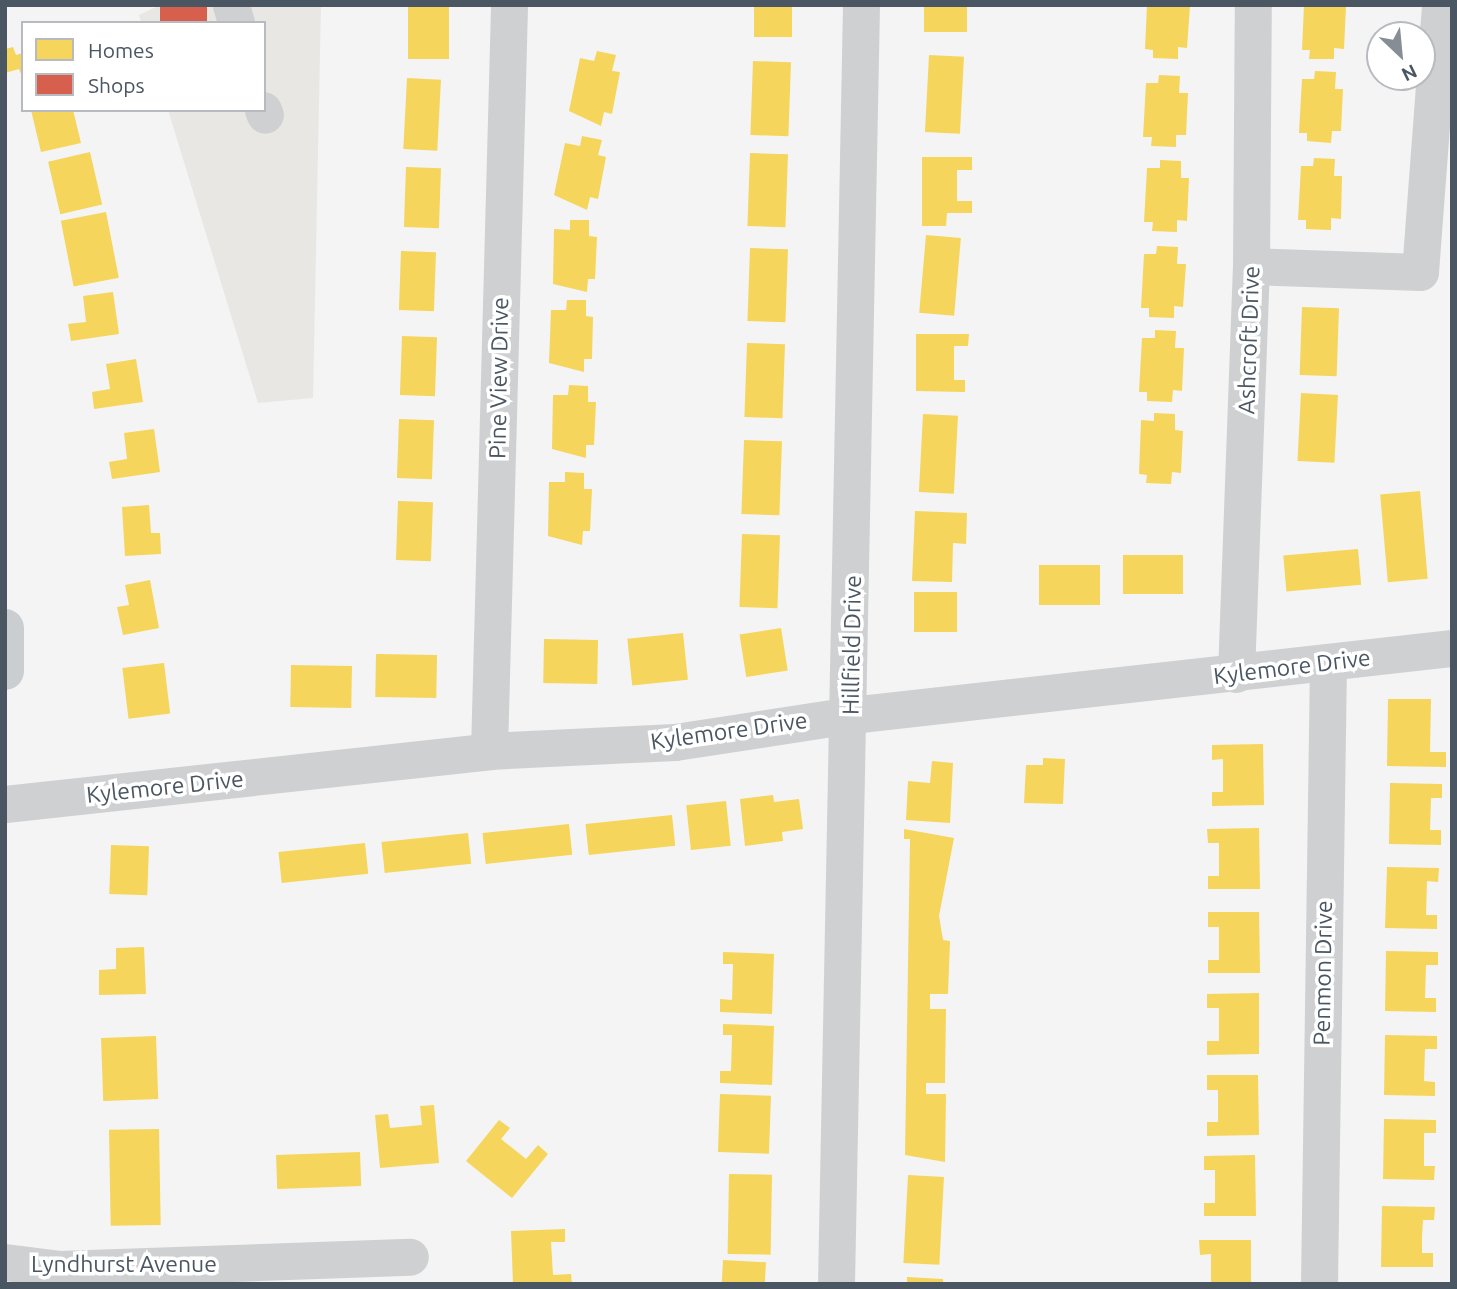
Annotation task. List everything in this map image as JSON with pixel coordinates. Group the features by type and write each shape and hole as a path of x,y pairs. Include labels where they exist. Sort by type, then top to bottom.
{"main road":[{"path":"5,628 5,671"}],"street":[{"name":"Pine View Drive","path":"489,751 509,5"},
{"name":"Hillfield Drive","path":"836,1284 851,715 861,5"},
{"name":"Ashcroft Drive","path":"1236,674 1251,266 1253,5"},
{"path":"1251,266 1420,272 1440,5"},
{"name":"Kylemore Drive","path":"5,804 489,751 676,742 851,715 1452,648"},
{"name":"Penmon Drive","path":"1319,1284 1328,662"},
{"name":"Lyndhurst Avenue","path":"5,1262 59,1269 410,1258"}],"shaded area":[{"path":"160,5 321,5 313,398 258,403 169,112 266,112 266,21 140,21 139,15"}],"building: Homes":[{"path":"408,5 449,5 449,59 408,59"},
{"path":"754,5 792,5 792,37 754,37"},
{"path":"924,5 967,5 967,32 924,32"},
{"path":"1147,5 1190,6 1187,48 1178,47 1178,59 1153,58 1153,50 1145,49"},
{"path":"1304,5 1346,6 1344,49 1334,48 1334,59 1309,59 1310,50 1302,50"},
{"path":"13,47 16,55 21,54 21,74 19,69 5,73 5,49"},
{"path":"597,51 616,55 612,71 620,72 612,114 604,112 601,126 569,111 580,58 594,61"},
{"path":"929,55 964,57 960,134 925,132"},
{"path":"753,61 791,62 788,136 750,135"},
{"path":"1315,71 1336,72 1335,89 1343,89 1341,131 1332,131 1331,143 1307,141 1307,133 1299,133 1302,79 1314,79"},
{"path":"1159,75 1180,76 1179,93 1188,93 1186,135 1176,135 1176,147 1151,146 1152,137 1143,137 1146,83 1158,83"},
{"path":"407,78 441,80 437,151 403,149"},
{"path":"31,112 73,112 81,143 41,152"},
{"path":"582,136 602,140 598,155 606,157 598,199 590,197 587,210 554,195 565,143 580,146"},
{"path":"90,152 102,205 60,214 48,162"},
{"path":"750,153 788,154 785,227 747,226"},
{"path":"922,157 972,157 972,170 957,170 957,201 972,201 972,213 947,213 946,226 922,226"},
{"path":"1314,158 1335,159 1334,176 1342,176 1341,219 1331,218 1331,230 1306,229 1306,220 1298,220 1301,166 1313,166"},
{"path":"1160,160 1181,161 1181,178 1189,178 1187,221 1177,220 1177,232 1152,231 1153,222 1144,222 1147,168 1160,168"},
{"path":"406,167 441,168 439,228 404,227"},
{"path":"106,212 119,278 74,287 61,221"},
{"path":"570,220 589,220 589,236 597,237 595,279 588,279 587,292 553,284 554,229 570,230"},
{"path":"926,235 961,238 954,316 919,313"},
{"path":"1157,246 1178,247 1177,264 1186,264 1183,307 1174,306 1174,318 1149,317 1149,308 1141,308 1144,254 1156,254"},
{"path":"750,248 788,249 785,322 747,321"},
{"path":"401,251 436,252 434,311 399,310"},
{"path":"113,292 119,334 71,341 68,324 86,322 83,296"},
{"path":"567,300 586,300 586,316 593,317 592,359 584,359 584,372 549,363 551,310 566,310"},
{"path":"1302,307 1339,308 1337,376 1300,375"},
{"path":"1155,330 1176,331 1175,348 1184,348 1182,391 1173,390 1172,402 1147,401 1147,392 1139,392 1142,338 1155,338"},
{"path":"916,334 969,334 968,346 954,346 954,380 965,380 965,392 916,391"},
{"path":"402,336 437,337 435,396 400,395"},
{"path":"747,343 785,344 782,418 744,417"},
{"path":"136,359 143,402 94,409 92,392 110,389 106,364"},
{"path":"569,385 588,386 588,402 596,402 594,445 586,445 586,458 552,449 553,395 568,395"},
{"path":"1301,393 1338,395 1334,463 1297,461"},
{"path":"1154,413 1175,414 1175,430 1183,431 1181,473 1172,472 1171,484 1146,483 1147,475 1139,474 1141,420 1154,421"},
{"path":"923,414 958,416 954,494 919,492"},
{"path":"399,419 434,420 432,479 397,478"},
{"path":"154,429 160,472 112,479 109,462 127,459 124,433"},
{"path":"744,440 782,441 779,515 741,514"},
{"path":"565,472 584,473 584,489 592,489 590,531 583,531 582,545 548,536 549,482 565,482"},
{"path":"1420,491 1428,579 1388,582 1380,494"},
{"path":"398,501 433,502 431,561 396,560"},
{"path":"149,505 151,533 160,533 161,554 125,556 122,507"},
{"path":"915,511 967,513 966,544 953,543 952,582 912,581"},
{"path":"742,534 780,535 777,608 739,607"},
{"path":"1358,549 1361,585 1286,591 1283,556"},
{"path":"1123,555 1183,555 1183,594 1123,594"},
{"path":"1039,565 1100,565 1100,605 1039,605"},
{"path":"150,580 159,628 123,635 117,607 129,605 125,585"},
{"path":"914,592 957,592 957,632 914,632"},
{"path":"781,628 788,670 746,677 740,635"},
{"path":"683,633 688,680 632,686 627,639"},
{"path":"544,639 598,640 597,684 543,683"},
{"path":"376,654 437,655 436,698 375,697"},
{"path":"164,663 170,714 129,719 122,668"},
{"path":"291,665 352,666 351,708 290,707"},
{"path":"1388,699 1431,699 1430,752 1446,752 1446,767 1387,766"},
{"path":"1263,744 1264,805 1212,806 1212,792 1223,792 1223,759 1212,760 1212,745"},
{"path":"1043,758 1065,759 1063,804 1024,803 1026,765 1043,765"},
{"path":"932,761 953,763 950,823 906,820 908,781 930,783"},
{"path":"1390,783 1442,784 1442,798 1431,798 1430,830 1441,830 1441,845 1389,844"},
{"path":"773,795 774,802 799,799 803,829 782,832 783,841 745,846 740,799"},
{"path":"726,801 731,846 691,850 686,805"},
{"path":"672,815 675,846 589,855 585,824"},
{"path":"569,824 572,855 486,864 482,833"},
{"path":"1259,828 1260,889 1208,889 1208,876 1219,876 1219,843 1208,843 1207,829"},
{"path":"904,829 954,838 939,916 943,940 950,941 948,994 930,994 930,1009 946,1009 945,1083 926,1083 926,1094 946,1094 945,1162 905,1155 910,839 904,839"},
{"path":"468,833 471,864 385,873 381,842"},
{"path":"365,843 368,874 282,883 278,852"},
{"path":"111,845 149,846 147,895 109,894"},
{"path":"1387,867 1439,868 1438,882 1427,881 1426,915 1437,915 1437,929 1385,928"},
{"path":"1208,912 1259,912 1260,973 1208,973 1208,960 1219,960 1219,927 1208,927"},
{"path":"144,947 146,994 99,995 99,970 116,969 116,948"},
{"path":"1386,951 1438,952 1438,965 1426,965 1425,998 1436,998 1436,1012 1385,1011"},
{"path":"723,952 774,954 772,1014 720,1012 720,999 732,1000 733,964 723,964"},
{"path":"1259,993 1259,1054 1207,1055 1207,1041 1219,1041 1219,1008 1207,1008 1207,994"},
{"path":"723,1024 774,1026 772,1085 720,1083 720,1071 731,1071 732,1035 723,1035"},
{"path":"1385,1035 1437,1036 1437,1049 1425,1049 1424,1081 1435,1082 1435,1096 1384,1095"},
{"path":"156,1036 158,1099 103,1101 101,1038"},
{"path":"1207,1075 1258,1075 1259,1135 1207,1136 1207,1122 1218,1122 1218,1090 1207,1090"},
{"path":"720,1094 771,1096 769,1154 718,1152"},
{"path":"434,1105 439,1163 380,1168 375,1115 388,1114 390,1128 422,1125 420,1106"},
{"path":"1384,1119 1436,1120 1436,1133 1424,1133 1424,1166 1435,1166 1434,1180 1383,1179"},
{"path":"499,1120 510,1128 501,1139 526,1159 538,1145 548,1154 512,1198 466,1161"},
{"path":"159,1129 161,1225 111,1226 109,1130"},
{"path":"360,1152 361,1186 277,1189 276,1155"},
{"path":"1255,1155 1256,1216 1204,1216 1204,1203 1215,1203 1215,1170 1204,1170 1204,1156"},
{"path":"729,1174 772,1175 771,1255 728,1254"},
{"path":"908,1175 944,1177 939,1265 903,1263"},
{"path":"1382,1206 1435,1207 1434,1220 1423,1220 1422,1237 1422,1253 1433,1253 1433,1267 1381,1267"},
{"path":"565,1229 565,1242 551,1242 553,1275 571,1274 572,1284 513,1284 511,1231"},
{"path":"1199,1240 1251,1240 1251,1284 1211,1284 1211,1254 1200,1255"},
{"path":"723,1260 766,1262 765,1284 722,1284"},
{"path":"907,1277 943,1279 943,1284 907,1284"}],"building: Shops":[{"path":"160,5 207,5 207,21 160,21"}]}
